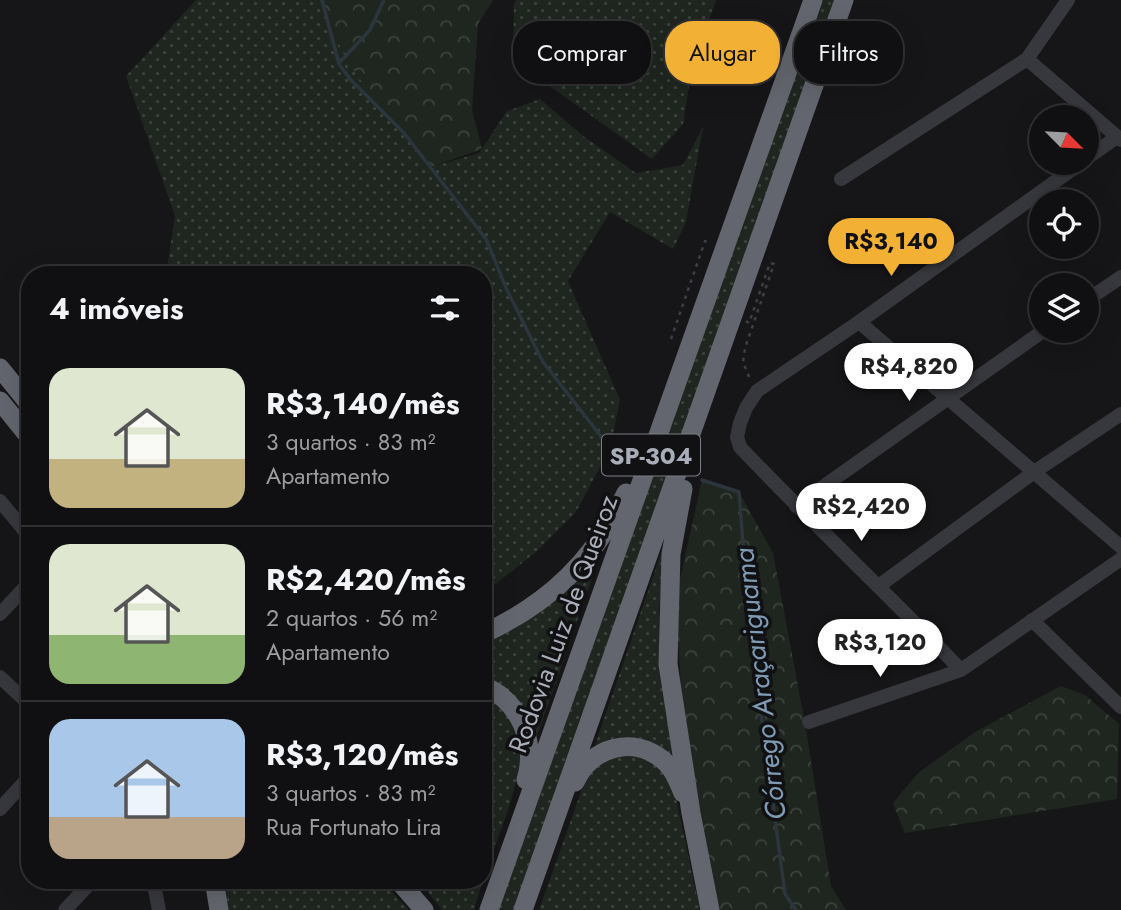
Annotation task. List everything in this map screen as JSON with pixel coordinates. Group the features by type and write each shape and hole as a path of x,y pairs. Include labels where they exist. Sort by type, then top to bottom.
{"highway":[{"name":"Rodovia Luiz de Queiroz","path":"488,910 813,0"},
{"name":"SP-304","path":"523,910 844,0"},
{"path":"710,910 691,813 668,664 671,554 681,496 760,239"},
{"path":"492,629 523,613 553,591 603,536 631,482 693,337"},
{"path":"0,368 21,394"},
{"path":"0,401 21,427"},
{"path":"488,910 529,771 530,755 528,738 513,709 492,691"},
{"path":"547,843 578,775 593,758 619,746 639,747 663,759 677,778 691,813"},
{"path":"216,889 219,910"},
{"path":"406,889 424,910"}],"street":[{"path":"841,179 1027,59 1068,0"},
{"path":"1027,59 1119,139 1099,151"},
{"path":"961,670 880,585 796,506 740,447 737,437 746,408 757,391 859,322 1064,175"},
{"path":"1099,292 1121,277"},
{"path":"859,322 1121,547"},
{"path":"796,506 1029,341"},
{"path":"880,585 1034,472 1121,414"},
{"path":"0,501 21,526"},
{"path":"809,722 961,670 1121,559"},
{"path":"0,614 21,592"},
{"path":"1032,620 1121,707"},
{"path":"0,677 21,697"},
{"path":"0,808 21,786"},
{"path":"65,910 85,889"},
{"path":"155,889 159,910"}],"path":[{"path":"745,348 743,362 757,391"}],"green space":[{"path":"196,0 320,0 345,57 431,167 479,153 507,111 540,99 583,136 636,173 683,165 703,127 686,222 673,249 610,212 568,281 620,400 610,448 576,512 537,551 492,587 492,266 167,266 175,216 126,76"},
{"path":"320,0 493,0 478,24 472,110 482,149 431,167 380,109 345,57"},
{"path":"517,0 716,0 708,21 665,21 665,84 689,84 683,124 652,159 547,84 651,84 651,21 514,21 514,3"},
{"path":"821,0 835,0 828,21 814,21"},
{"path":"794,76 794,84 806,84 516,910 498,910"},
{"path":"702,480 739,492 773,553 805,723 831,886 846,910 719,910 683,727 676,597"},
{"path":"606,538 535,742 492,689 492,631"},
{"path":"664,545 659,655 673,754 671,757 630,738 618,737 595,745"},
{"path":"1061,686 1085,695 1119,724 1117,799 905,833 893,803 918,773 975,732"},
{"path":"492,700 514,724 520,738 521,751 515,787 492,854"},
{"path":"632,753 656,763 674,789 700,910 539,910 587,775 609,757"},
{"path":"223,889 389,889 409,910 227,910"},
{"path":"425,889 480,889 474,910 442,910"}],"waterway":[{"name":"Córrego Araçariguama","path":"322,0 339,64 350,79 404,133 486,239 507,290 543,362 610,448"},
{"path":"339,63 370,30 384,0"},
{"name":"Córrego Araçariguama","path":"702,480 739,492 749,622 785,894 796,910"}]}
